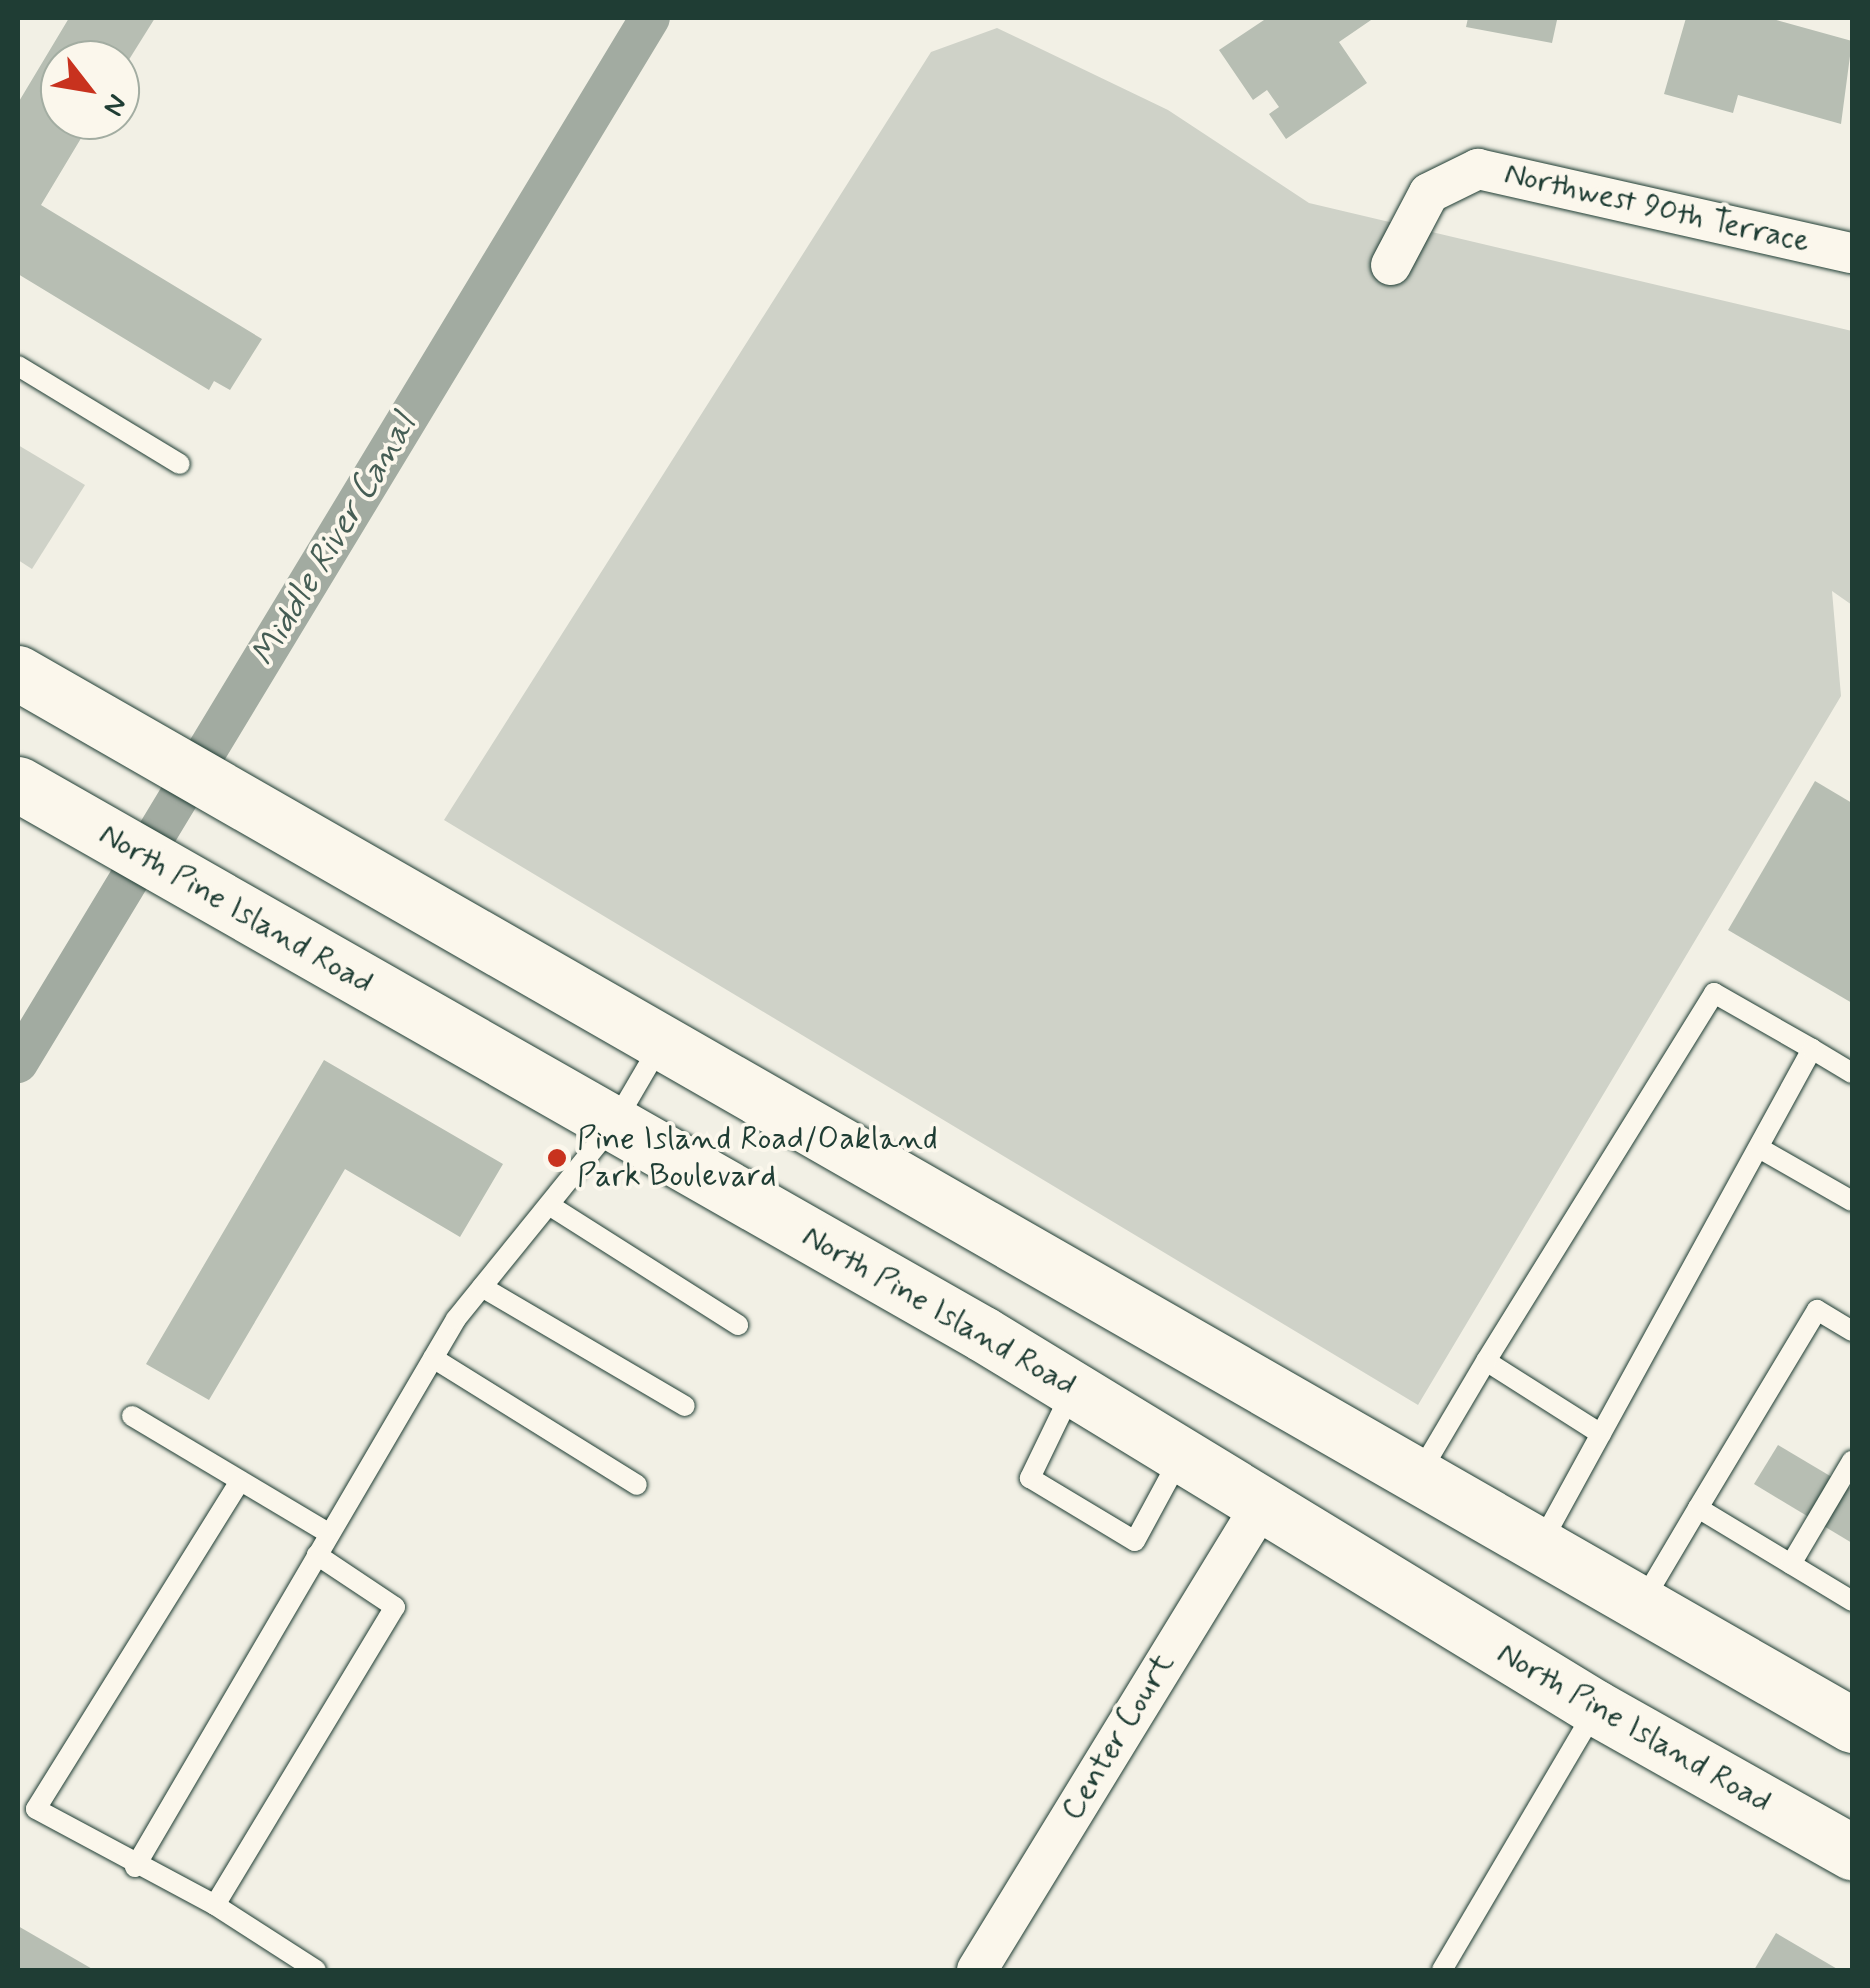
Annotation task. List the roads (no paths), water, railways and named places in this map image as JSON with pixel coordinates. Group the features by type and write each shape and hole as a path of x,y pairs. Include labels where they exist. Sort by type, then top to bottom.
{"main road":[{"path":"18,673 115,735 269,824 1852,1725"},
{"name":"North Pine Island Road","path":"18,784 1073,1390 1596,1708 1852,1852"}],"street":[{"name":"Northwest 90th Terrace","path":"1391,266 1428,193 1478,169 1852,253"},
{"name":"Center Court","path":"977,1970 1261,1506"}],"lane":[{"path":"18,366 180,464"},
{"path":"1417,1478 1714,993 1852,1073"},
{"path":"135,1867 433,1358 482,1287 614,1124 660,1047"},
{"path":"1539,1547 1812,1049"},
{"path":"1760,1148 1852,1201"},
{"path":"548,1205 738,1325"},
{"path":"482,1287 685,1406"},
{"path":"1641,1605 1817,1310 1852,1332"},
{"path":"433,1358 636,1485"},
{"path":"1486,1361 1601,1434"},
{"path":"1073,1390 1030,1478 1135,1541 1181,1456"},
{"path":"132,1416 330,1534"},
{"path":"1791,1564 1852,1461"},
{"path":"240,1481 36,1809 135,1867 214,1904 316,1970"},
{"path":"1698,1508 1852,1601"},
{"path":"214,1904 396,1607 317,1555"},
{"path":"1442,1970 1596,1708"}],"waterway":[{"name":"Middle River Canal","path":"18,1063 650,18"}],"place":[{"name":"Pine Island Road/Oakland Park Boulevard","path":"557,1158"}]}
